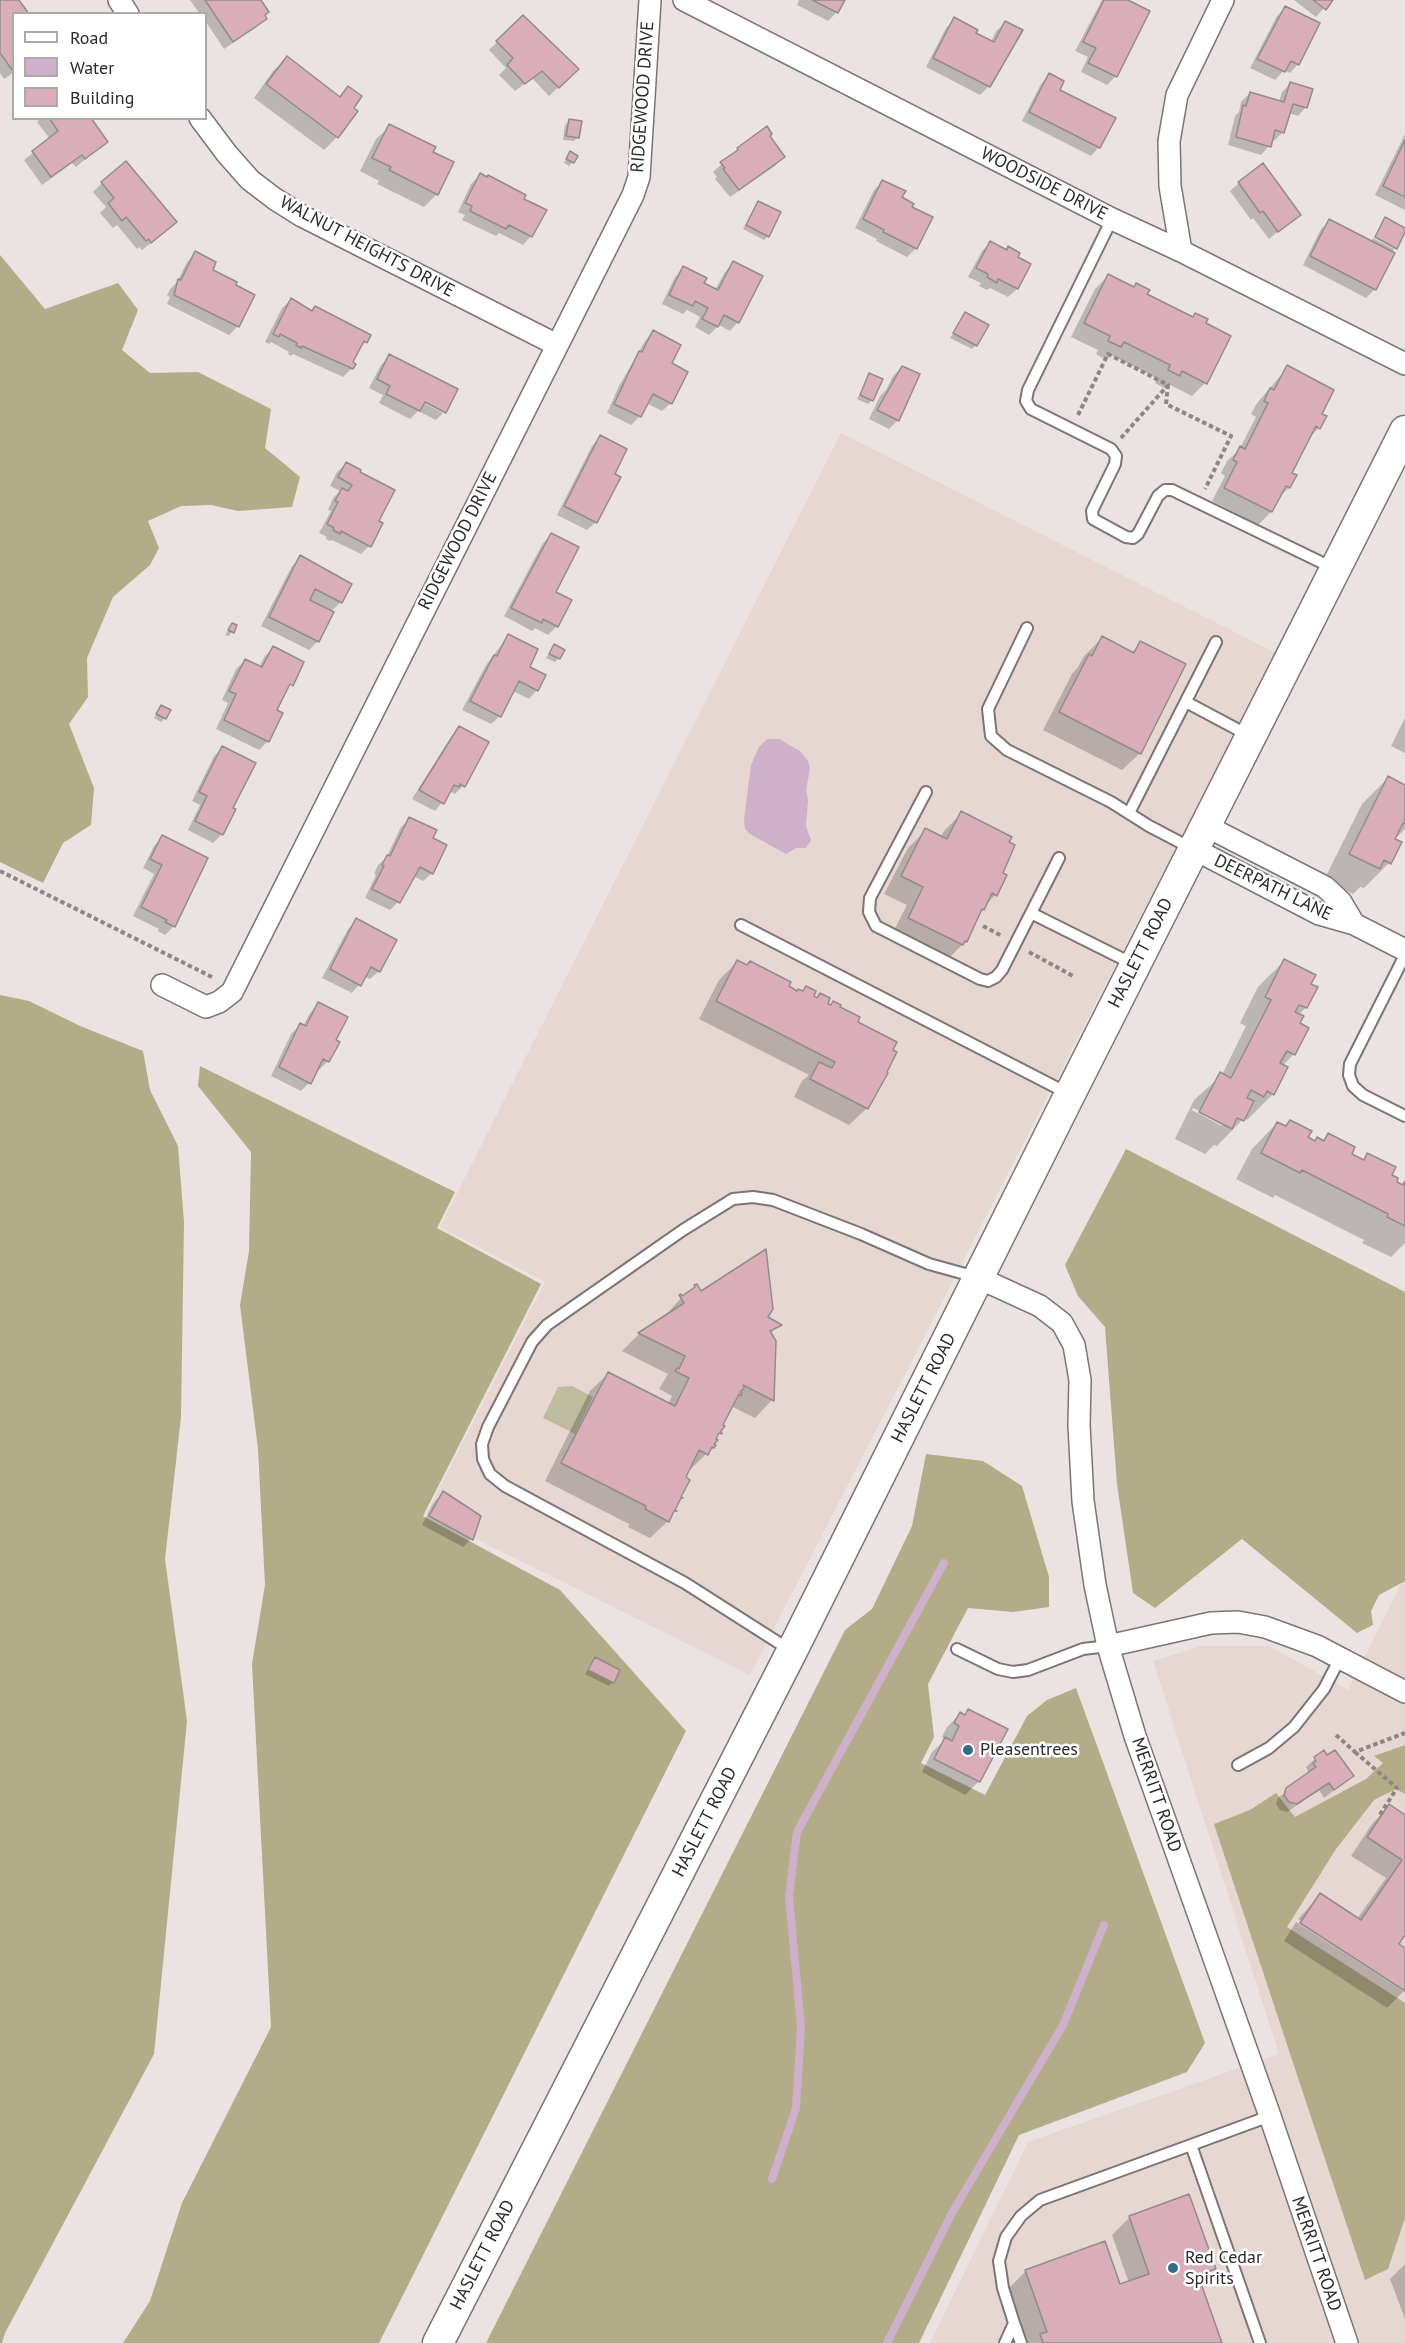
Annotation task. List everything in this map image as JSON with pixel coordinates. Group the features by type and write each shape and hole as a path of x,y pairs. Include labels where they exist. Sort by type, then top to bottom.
{"main road":[{"name":"HASLETT ROAD","path":"438,2343 792,1651 1405,431"}],"street":[{"name":"RIDGEWOOD DRIVE","path":"162,985 206,1007 219,1002 232,992 633,195 639,177 650,0"},
{"name":"WOODSIDE DRIVE","path":"684,0 1112,219 1181,251 1405,364"},
{"path":"1181,251 1170,186 1169,141 1177,95 1223,0"},
{"name":"WALNUT HEIGHTS DRIVE","path":"202,120 250,180 275,199 302,216 557,345"},
{"name":"DEERPATH LANE","path":"1200,838 1325,887 1341,902 1354,924 1405,950"},
{"name":"MERRITT ROAD","path":"979,1278 1040,1306 1062,1323 1074,1345 1080,1380 1079,1425 1083,1501 1095,1585 1108,1646 1135,1736 1270,2116 1347,2343"},
{"path":"1108,1646 1211,1623 1238,1622 1290,1635 1405,1692"}],"lane":[{"path":"1112,219 1028,390 1026,401 1031,409 1111,449 1116,456 1115,464 1092,511 1093,519 1126,537 1134,538 1158,496 1165,490 1172,490 1336,570"},
{"path":"1027,628 988,709 991,736 1007,750 1111,802 1149,826 1200,838"},
{"path":"1129,813 1216,642"},
{"path":"1186,702 1251,736"},
{"path":"926,792 870,898 869,912 876,926 980,980 988,981 996,978 1002,970 1059,858"},
{"path":"1031,913 1135,965"},
{"path":"741,925 1070,1094"},
{"path":"1405,955 1350,1064 1349,1076 1353,1086 1363,1095 1405,1116"},
{"path":"792,1651 685,1583 505,1486 490,1474 483,1459 482,1444 488,1427 532,1342 547,1325 683,1230 733,1199 753,1197 773,1200 861,1234 929,1264 979,1278"},
{"path":"957,1649 998,1669 1013,1672 1028,1670 1083,1649 1108,1646"},
{"path":"1238,1765 1269,1748 1294,1727 1324,1689 1340,1658"},
{"path":"1021,2343 1003,2288 999,2261 1006,2237 1021,2216 1040,2200 1270,2116"},
{"path":"1191,2145 1260,2343"},
{"path":"1005,2343 1014,2323"}],"path":[{"path":"1072,428 1107,354 1168,385"},
{"path":"1111,449 1168,385"},
{"path":"1168,385 1166,404 1231,436 1198,503"},
{"path":"0,871 234,988"},
{"path":"1355,1752 1405,1733"},
{"path":"1336,1735 1398,1788 1379,1816"}],"shaded area":[{"path":"0,255 45,309 118,283 138,310 122,350 150,373 198,372 271,409 265,448 300,477 292,507 238,511 211,505 181,506 148,521 159,548 150,565 113,597 87,658 88,697 69,724 94,788 91,825 63,843 43,883 0,862"},
{"path":"841,433 1276,653 750,1675 426,1514 545,1282 440,1227"},
{"path":"0,995 29,1001 80,1026 143,1051 150,1090 178,1146 184,1222 181,1417 165,1559 187,1721 154,2054 5,2333 2,2343 0,2343"},
{"path":"200,1066 455,1192 437,1228 541,1284 423,1516 560,1590 686,1731 379,2343 123,2343 150,2301 182,2203 271,2027 252,1664 265,1585 258,1449 240,1305 249,1251 251,1152 198,1086"},
{"path":"1126,1149 1405,1292 1405,1581 1379,1595 1371,1611 1373,1625 1357,1633 1242,1539 1155,1608 1133,1593 1117,1484 1105,1327 1078,1296 1065,1265"},
{"path":"572,1386 593,1397 575,1434 543,1418 558,1387"},
{"path":"926,1454 983,1461 1022,1486 1049,1577 1049,1607 1013,1612 968,1608 928,1684 934,1737 921,1763 985,1795 1027,1716 1047,1700 1076,1688 1205,2043 1187,2072 1019,2135 919,2343 486,2343 845,1630 872,1609 912,1526"},
{"path":"1405,1576 1405,2343 930,2343 1028,2142 1279,2054 1153,1661 1201,1646 1269,1646 1348,1690"},
{"path":"1405,1745 1405,1794 1396,1789 1374,1800 1336,1849 1287,1927 1405,2003 1405,2218 1388,2269 1365,2280 1214,1824 1250,1810 1276,1793 1295,1817 1366,1779 1383,1763 1374,1756"}],"water":[{"path":"767,739 779,739 800,751 808,761 810,769 806,790 808,800 806,826 811,840 806,848 796,848 786,854 745,829 744,820 751,765 759,747"}],"building":[{"path":"0,0 19,0 28,12 12,12 12,70 0,53"},
{"path":"205,0 261,0 269,12 265,15 267,19 233,42"},
{"path":"812,0 845,0 838,13"},
{"path":"1104,0 1128,0 1150,11 1117,77 1088,63 1096,48 1083,42"},
{"path":"1313,0 1333,0 1326,10"},
{"path":"1285,6 1320,23 1299,65 1291,61 1285,72 1257,59"},
{"path":"523,15 579,69 559,88 542,71 525,84 507,65 513,58 496,41"},
{"path":"954,17 978,30 976,33 994,42 1005,21 1023,30 990,87 933,58"},
{"path":"287,56 340,97 348,86 362,96 354,108 358,111 338,138 266,84"},
{"path":"1049,73 1064,81 1060,90 1116,118 1100,148 1029,112"},
{"path":"1290,82 1313,89 1307,108 1293,104 1284,133 1275,130 1271,147 1236,137 1243,105 1246,106 1250,92 1284,102"},
{"path":"569,119 582,121 579,138 566,136"},
{"path":"50,120 92,120 108,142 85,159 82,155 51,177 32,151 58,131"},
{"path":"389,124 436,147 433,152 454,162 438,195 389,170 391,167 372,158"},
{"path":"767,126 772,134 770,136 785,157 739,190 720,162"},
{"path":"1405,140 1405,197 1383,186"},
{"path":"570,151 578,156 574,163 566,159"},
{"path":"126,161 177,222 151,243 149,239 146,241 126,217 122,221 108,203 114,198 101,182"},
{"path":"1263,163 1301,215 1278,232 1263,211 1260,213 1238,182"},
{"path":"480,173 526,195 524,199 547,210 532,237 509,225 506,229 470,211 472,206 465,203"},
{"path":"882,180 906,191 902,197 914,204 912,207 933,217 917,249 863,219"},
{"path":"758,201 781,212 769,237 746,225"},
{"path":"1385,217 1405,228 1397,249 1375,237"},
{"path":"1329,219 1395,253 1376,290 1310,256"},
{"path":"990,241 1007,250 1008,246 1020,253 1018,257 1031,264 1018,289 998,279 997,283 987,277 988,274 976,268"},
{"path":"195,251 216,262 213,270 237,282 236,285 255,295 239,327 174,295 178,279 181,280"},
{"path":"733,261 763,276 739,323 724,315 718,327 702,319 708,308 695,301 693,306 669,295 683,266 707,278 704,283 718,290"},
{"path":"1108,274 1134,287 1136,283 1150,290 1147,294 1193,317 1195,313 1208,319 1206,323 1231,336 1207,384 1182,371 1180,376 1168,370 1170,365 1124,342 1121,347 1108,341 1110,336 1084,323"},
{"path":"291,298 312,311 315,306 371,335 367,343 364,341 353,362 356,364 353,369 302,346 301,348 296,345 297,343 280,334 279,337 273,334"},
{"path":"965,312 989,325 977,346 953,333"},
{"path":"653,330 681,345 672,363 688,372 672,404 653,394 641,417 614,404 639,351 642,352"},
{"path":"389,354 458,389 446,413 425,402 420,411 386,394 390,386 377,379"},
{"path":"1287,365 1334,390 1322,414 1327,416 1320,429 1316,426 1292,473 1297,475 1290,488 1286,486 1272,512 1224,488 1237,462 1233,460 1240,446 1245,449 1268,403 1264,401 1270,388 1274,390"},
{"path":"902,366 920,374 899,421 877,410"},
{"path":"869,373 883,379 873,401 860,395"},
{"path":"600,435 627,449 615,474 621,477 597,523 564,506"},
{"path":"346,462 395,490 379,521 383,523 371,547 341,531 340,534 327,524 342,488 348,491 352,485 338,477"},
{"path":"551,533 579,547 556,592 572,600 558,627 543,619 542,623 511,608"},
{"path":"300,555 352,584 342,603 315,589 310,600 334,612 319,642 269,617"},
{"path":"232,623 237,625 234,633 228,630"},
{"path":"508,634 538,649 530,667 546,675 538,691 519,681 501,717 470,701 494,655 497,656"},
{"path":"1102,636 1134,653 1140,641 1186,664 1141,754 1059,712 1089,654 1092,656"},
{"path":"554,644 565,650 560,659 549,654"},
{"path":"273,646 304,662 293,686 290,684 277,710 283,713 269,742 224,720 236,694 229,691 245,659 262,667"},
{"path":"161,705 171,710 166,719 156,714"},
{"path":"459,726 489,742 465,787 460,784 459,787 454,785 444,804 419,790"},
{"path":"222,746 256,763 233,808 236,809 223,835 195,821 207,796 199,792"},
{"path":"1388,776 1405,785 1405,824 1403,823 1395,839 1402,842 1391,864 1384,860 1380,869 1349,854"},
{"path":"961,811 1012,837 1009,842 1015,845 1003,873 1007,875 997,896 992,893 967,942 965,941 963,945 908,918 923,887 901,876 925,828 947,839"},
{"path":"409,817 437,830 433,838 447,845 433,874 420,867 400,903 372,889 387,855 390,856"},
{"path":"162,835 208,858 175,927 165,922 167,920 141,907 162,865 150,859"},
{"path":"356,918 397,940 380,972 371,967 361,986 330,969"},
{"path":"1284,959 1316,975 1311,984 1318,987 1307,1008 1299,1005 1295,1012 1304,1016 1300,1023 1309,1028 1295,1055 1287,1051 1280,1063 1288,1067 1274,1095 1267,1091 1264,1097 1251,1090 1247,1098 1254,1101 1244,1121 1237,1118 1232,1129 1199,1112 1220,1072 1231,1078 1271,1000 1265,997"},
{"path":"737,960 747,965 750,961 791,982 789,986 797,991 798,989 803,991 806,986 816,991 814,996 817,998 820,993 830,998 828,1004 831,1005 833,1001 841,1005 840,1007 860,1017 858,1022 897,1042 893,1050 897,1052 888,1073 868,1109 810,1079 819,1062 832,1068 835,1062 716,1001"},
{"path":"318,1002 348,1017 336,1040 340,1042 329,1062 323,1059 311,1084 279,1067 300,1023 306,1026"},
{"path":"1290,1120 1312,1131 1308,1137 1315,1141 1317,1137 1324,1141 1328,1133 1355,1147 1352,1154 1364,1160 1367,1153 1396,1167 1392,1175 1398,1178 1397,1182 1403,1185 1405,1181 1405,1226 1387,1217 1388,1214 1302,1170 1300,1173 1261,1153 1277,1122 1286,1126"},
{"path":"766,1249 773,1309 768,1317 782,1325 770,1331 776,1341 774,1401 743,1385 741,1396 739,1394 723,1425 725,1426 721,1431 722,1434 719,1433 716,1439 718,1440 714,1448 712,1447 708,1455 699,1450 686,1477 690,1480 681,1497 683,1498 669,1522 645,1509 646,1506 561,1463 608,1372 675,1406 689,1378 675,1371 679,1369 685,1356 638,1333 684,1303 679,1295 682,1296 695,1287 694,1285 697,1284 701,1291"},
{"path":"443,1491 481,1516 473,1540 429,1516"},
{"path":"595,1657 620,1670 614,1683 588,1670"},
{"name":"Pleasentrees","path":"968,1709 1008,1729 980,1782 934,1759 945,1737 952,1741 959,1726 954,1723 960,1712 965,1715"},
{"path":"1324,1750 1327,1755 1335,1750 1354,1776 1334,1790 1329,1783 1297,1804 1289,1802 1284,1795 1286,1788 1316,1767 1313,1763 1316,1761 1314,1757"},
{"path":"1389,1804 1405,1815 1405,1935 1399,1944 1405,1948 1405,1991 1300,1923 1320,1893 1361,1920 1402,1860 1367,1837"},
{"path":"1189,2194 1216,2269 1198,2275 1222,2343 1043,2343 1040,2334 1047,2332 1025,2270 1105,2241 1120,2284 1149,2274 1129,2216"}],"waterway":[{"path":"772,2179 796,2108 801,2027 789,1896 797,1832 944,1563"},
{"path":"887,2343 952,2213 1063,2025 1104,1925"}],"place":[{"name":"Pleasentrees","path":"968,1750"},
{"name":"Red Cedar Spirits","path":"1173,2268"}]}
